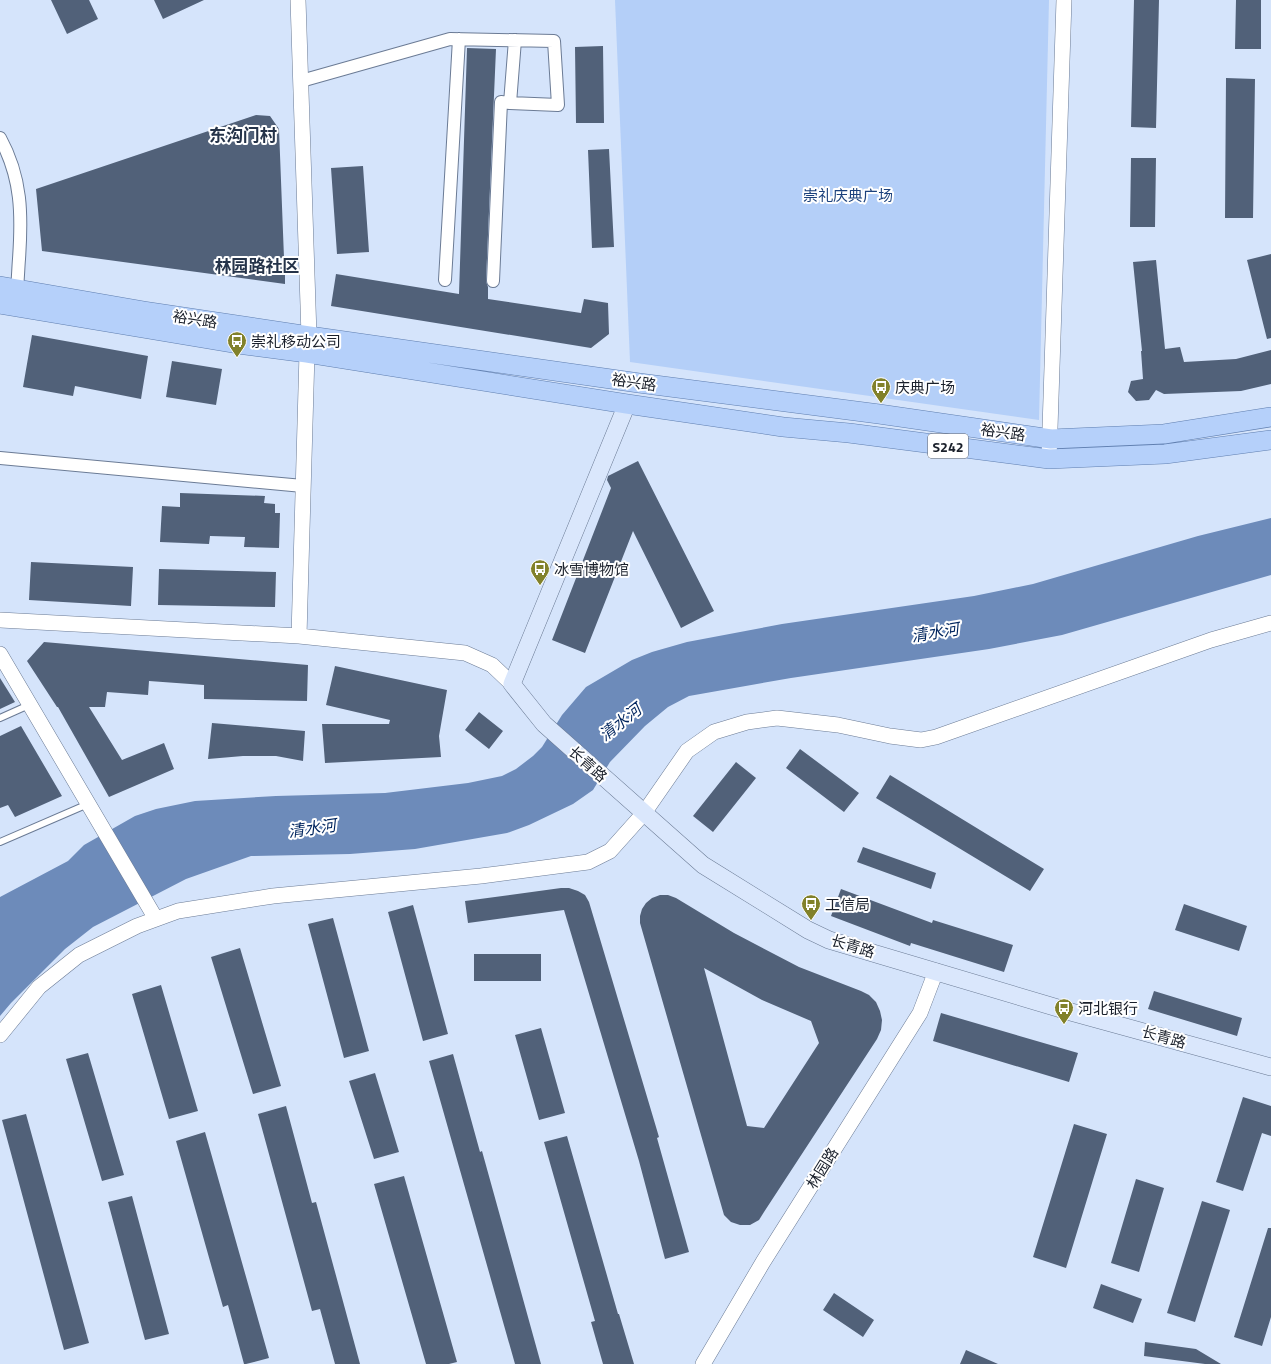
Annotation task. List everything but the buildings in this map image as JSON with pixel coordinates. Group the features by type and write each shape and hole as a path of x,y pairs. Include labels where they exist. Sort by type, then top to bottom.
{"main road":[{"name":"裕兴路","path":"8,296 144,311 308,345 627,404 783,427 849,433 1049,459 1165,454 1271,440"},
{"name":"裕兴路","path":"308,345 639,383 879,414 1051,439 1164,434 1271,417"},
{"path":"512,684 627,404"},
{"name":"长青路","path":"512,684 544,724 703,865 808,930 829,940 1071,1012 1271,1067"}],"street":[{"path":"298,0 308,345 300,636"},
{"path":"1049,459 1051,439 1064,0"},
{"path":"301,81 450,39 554,41 558,105 501,102 493,281"},
{"path":"445,280 458,39"},
{"path":"510,103 516,40"},
{"path":"0,138 13,169 20,196 21,230 8,296"},
{"path":"627,404 639,383"},
{"path":"0,458 303,486"},
{"path":"0,620 300,636 465,653 492,665 512,684"},
{"path":"0,1035 39,987 79,955 137,926 178,911 274,896 481,876 588,862 610,851 644,813 687,751 714,732 747,722 777,718 838,725 890,736 921,740 936,737 1211,640 1271,623"},
{"path":"0,654 156,919"},
{"name":"林园路","path":"703,1364 763,1262 920,1013 936,971"}],"lane":[{"path":"0,718 30,704"},
{"path":"0,842 88,804"}],"green space":[{"name":"崇礼庆典广场","path":"615,0 1049,0 1039,420 630,362"}],"water":[{"name":"清水河","path":"1271,518 1271,575 1062,635 989,649 791,678 689,696 668,707 645,726 610,762 593,790 573,804 529,825 507,833 415,849 350,854 251,856 186,879 93,927 65,949 0,1016 0,897 68,861 84,845 135,816 156,809 195,801 276,796 385,793 468,783 502,776 516,769 542,747 562,715 586,687 632,660 652,652 687,642 782,624 974,596 1033,584 1198,536"}],"place":[{"name":"崇礼移动公司","path":"237,358"},
{"name":"庆典广场","path":"881,404"},
{"name":"冰雪博物馆","path":"540,586"},
{"name":"工信局","path":"811,921"},
{"name":"河北银行","path":"1064,1025"}],"district":[{"name":"东沟门村","path":"243,135"},
{"name":"林园路社区","path":"257,266"}]}
